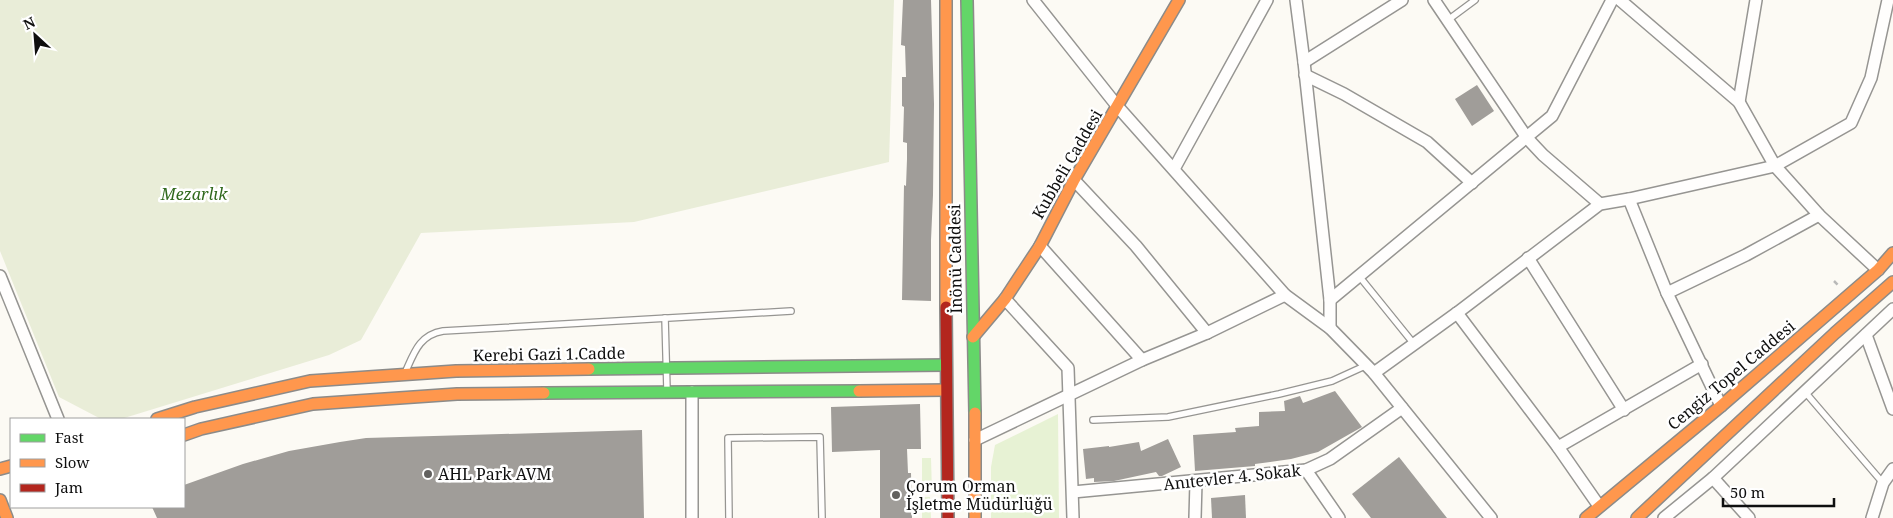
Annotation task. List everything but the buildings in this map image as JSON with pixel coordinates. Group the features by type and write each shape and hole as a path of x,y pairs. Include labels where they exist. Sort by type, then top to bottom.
{"street":[{"name":"İnönü Caddesi","path":"946,0 946,390 948,518"},
{"name":"İnönü Caddesi","path":"967,0 975,518"},
{"path":"1033,0 1118,107 1285,295 1330,328 1370,369 1491,518"},
{"name":"Kubbeli Caddesi","path":"973,336 1005,299 1040,246 1074,180 1179,0"},
{"path":"1174,169 1267,0"},
{"path":"1296,0 1330,300 1330,328"},
{"path":"1304,62 1402,0"},
{"path":"1434,0 1527,138 1542,154 1600,204"},
{"path":"1330,300 1552,116 1612,0"},
{"path":"1620,0 1739,102 1775,166 1819,215 1878,270"},
{"path":"1739,102 1756,0"},
{"path":"1370,369 1414,344 1600,204 1629,200 1775,166 1851,123 1871,78 1887,5"},
{"path":"1305,75 1344,94 1427,142 1472,183"},
{"path":"1074,180 1136,246 1207,333"},
{"path":"1629,200 1667,293 1722,406"},
{"path":"1667,293 1746,255 1819,215"},
{"path":"1040,246 1142,360"},
{"name":"Cengiz Topel Caddesi","path":"1586,518 1722,406 1878,270 1893,253"},
{"path":"1528,258 1624,410"},
{"path":"0,276 58,418"},
{"path":"1637,518 1835,333 1893,282"},
{"path":"975,440 1142,360 1207,333 1285,295"},
{"path":"1005,299 1068,368 1073,518"},
{"path":"1666,517 1713,478 1893,308"},
{"path":"1457,313 1558,447 1599,506"},
{"path":"1866,335 1893,409"},
{"path":"1558,447 1702,364"},
{"name":"Kerebi Gazi 1.Cadde","path":"185,435 201,429 313,404 457,394 667,392 692,380 946,365"},
{"name":"Kerebi Gazi 1.Cadde","path":"160,418 195,407 310,381 456,371 666,369 692,380 946,390"},
{"path":"692,380 692,518"},
{"name":"Anıtevler 4. Sokak","path":"1073,492 1196,482 1306,470 1330,459 1402,408"},
{"path":"1872,518 1883,483 1893,469"},
{"path":"1306,470 1339,518"},
{"path":"1713,478 1749,518"},
{"path":"1195,518 1196,482"},
{"path":"2,495 7,518"}],"lane":[{"path":"1448,20 1475,0"},
{"path":"1359,276 1414,344"},
{"path":"404,375 416,347 425,338 437,332 791,311"},
{"path":"665,318 667,392"},
{"path":"1093,420 1177,415 1279,394 1332,381 1370,369"},
{"path":"1805,392 1883,483"},
{"path":"729,518 728,438 820,438 822,518"}],"green space":[{"name":"Mezarlık","path":"0,0 894,0 889,162 634,222 421,233 361,340 329,355 124,418 99,418 59,397 0,251"},
{"path":"1058,414 1059,518 991,518 991,467 995,445"},
{"path":"922,458 931,458 932,492 922,492"},
{"path":"922,497 930,497 931,518 922,518"}],"traffic: fast":[{"path":"967,0 975,413"},
{"path":"589,369 946,365"},
{"path":"544,393 859,391"}],"traffic: slow":[{"path":"946,0 946,307"},
{"path":"973,337 1005,299 1040,246 1074,180 1179,0"},
{"path":"1586,518 1721,406 1878,270 1893,253"},
{"path":"1637,518 1835,333 1893,282"},
{"path":"160,418 195,407 310,381 456,371 589,369"},
{"path":"859,391 946,390"},
{"path":"185,435 201,429 313,404 457,394 544,393"},
{"path":"975,413 975,518"},
{"path":"0,469 10,466"},
{"path":"0,500 7,518"}],"traffic: jam":[{"path":"946,307 948,518"}],"place":[{"name":"AHL Park AVM","path":"428,474"},
{"name":"Çorum Orman İşletme Müdürlüğü","path":"896,495"}]}
